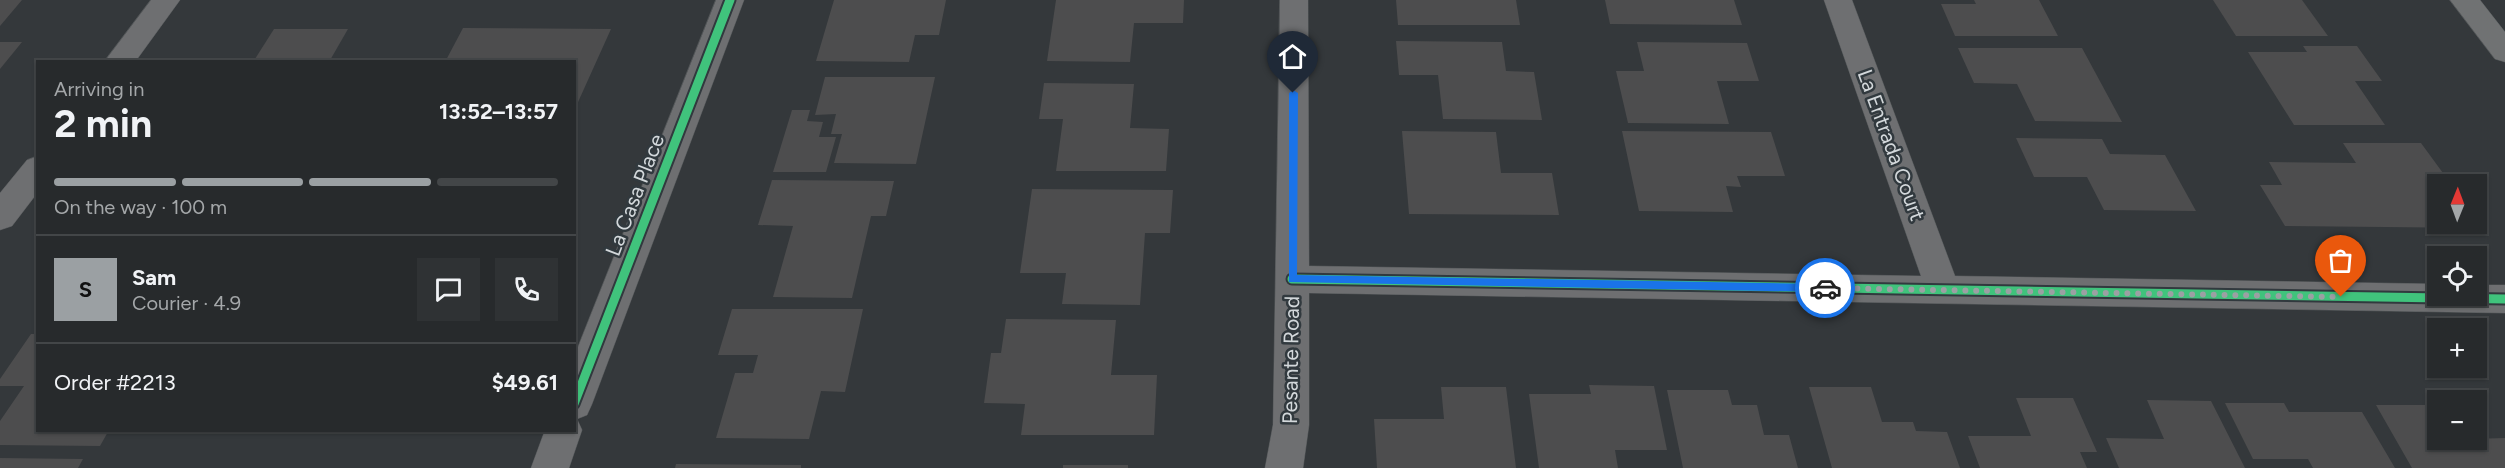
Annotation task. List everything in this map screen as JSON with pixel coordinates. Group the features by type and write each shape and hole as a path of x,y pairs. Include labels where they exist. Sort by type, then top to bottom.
{"street":[{"path":"121,60 166,0"},
{"name":"La Casa Place","path":"576,399 730,0"},
{"name":"Pesante Road","path":"1284,468 1291,425 1293,0"},
{"name":"La Entrada Court","path":"1838,0 1943,290"},
{"path":"2464,0 2505,52"},
{"path":"0,216 36,171"},
{"path":"1292,279 2505,299"},
{"path":"550,468 563,432"}],"building":[{"path":"0,0 22,0 0,26"},
{"path":"834,0 946,0 939,35 915,35 909,62 816,61"},
{"path":"1056,0 1184,0 1183,23 1134,23 1130,62 1047,61"},
{"path":"1396,0 1516,0 1520,25 1398,25"},
{"path":"1605,0 1734,0 1742,25 1610,24"},
{"path":"1974,0 2039,0 2058,36 1955,36 1941,4 1976,4"},
{"path":"2213,0 2302,0 2328,36 2236,36"},
{"path":"463,28 611,29 576,107 576,60 446,60"},
{"path":"274,29 348,29 330,60 254,60"},
{"path":"1396,41 1502,42 1506,71 1534,72 1542,120 1443,119 1438,75 1399,75"},
{"path":"0,42 22,42 0,69"},
{"path":"1637,42 1747,43 1759,81 1717,81 1729,124 1628,123 1616,71 1644,71"},
{"path":"2303,46 2357,46 2382,81 2355,81 2385,125 2294,125 2248,52 2307,52"},
{"path":"1958,48 2082,48 2122,122 2035,121 2017,84 1974,83"},
{"path":"825,77 935,77 916,164 834,163 842,134 831,134 836,114 815,115"},
{"path":"1044,83 1134,84 1130,128 1169,129 1166,171 1056,171 1063,119 1039,119"},
{"path":"792,110 810,110 807,121 823,122 819,137 836,137 826,172 773,172"},
{"path":"1402,131 1496,132 1501,173 1552,173 1559,215 1409,214"},
{"path":"1622,131 1771,132 1785,176 1737,176 1741,187 1726,186 1733,212 1639,211"},
{"path":"2016,138 2102,139 2110,154 2165,155 2196,211 2104,210 2087,177 2034,177"},
{"path":"2343,143 2421,143 2444,174 2427,174 2427,227 2285,226 2260,185 2282,185 2269,162 2356,163"},
{"path":"772,180 894,181 886,216 871,216 852,298 773,297 793,226 758,225"},
{"path":"1032,189 1173,190 1170,233 1145,233 1140,305 1062,304 1066,273 1020,273"},
{"path":"732,309 863,309 845,392 821,391 809,439 716,438 735,373 753,373 758,355 718,355"},
{"path":"1006,319 1116,320 1111,375 1157,375 1154,435 1021,435 1025,404 984,403 991,353 1001,353"},
{"path":"31,334 36,334 36,432 108,432 100,446 0,445 0,421 24,386 0,386 0,379"},
{"path":"1589,385 1654,386 1667,450 1615,450 1618,468 1539,468 1529,394 1591,394"},
{"path":"1441,387 1506,387 1516,468 1377,468 1374,419 1444,419"},
{"path":"1809,387 1871,387 1882,422 1913,422 1916,431 1947,432 1960,468 1832,468"},
{"path":"1667,390 1728,390 1732,405 1757,405 1764,435 1789,435 1798,468 1683,468"},
{"path":"2016,398 2073,398 2097,452 2080,452 2087,468 1980,468 1968,436 2031,436"},
{"path":"2147,400 2211,401 2245,468 2119,468 2106,438 2164,439"},
{"path":"2225,403 2284,403 2289,412 2362,412 2395,468 2313,468 2308,459 2253,459"},
{"path":"2376,405 2427,405 2427,450 2487,450 2487,439 2505,438 2505,468 2412,468"},
{"path":"259,432 353,432 352,434"},
{"path":"0,458 83,459 78,468 0,468"},
{"path":"676,464 801,465 801,468 675,468"},
{"path":"1063,465 1128,465 1128,468 1063,468"}],"cycle path":[{"path":"576,399 730,0"},
{"path":"1292,279 2505,299"}],"way so far":[{"path":"1825,288 2341,297"}],"route":[{"path":"1293,93 1292,279 1825,288"}]}
